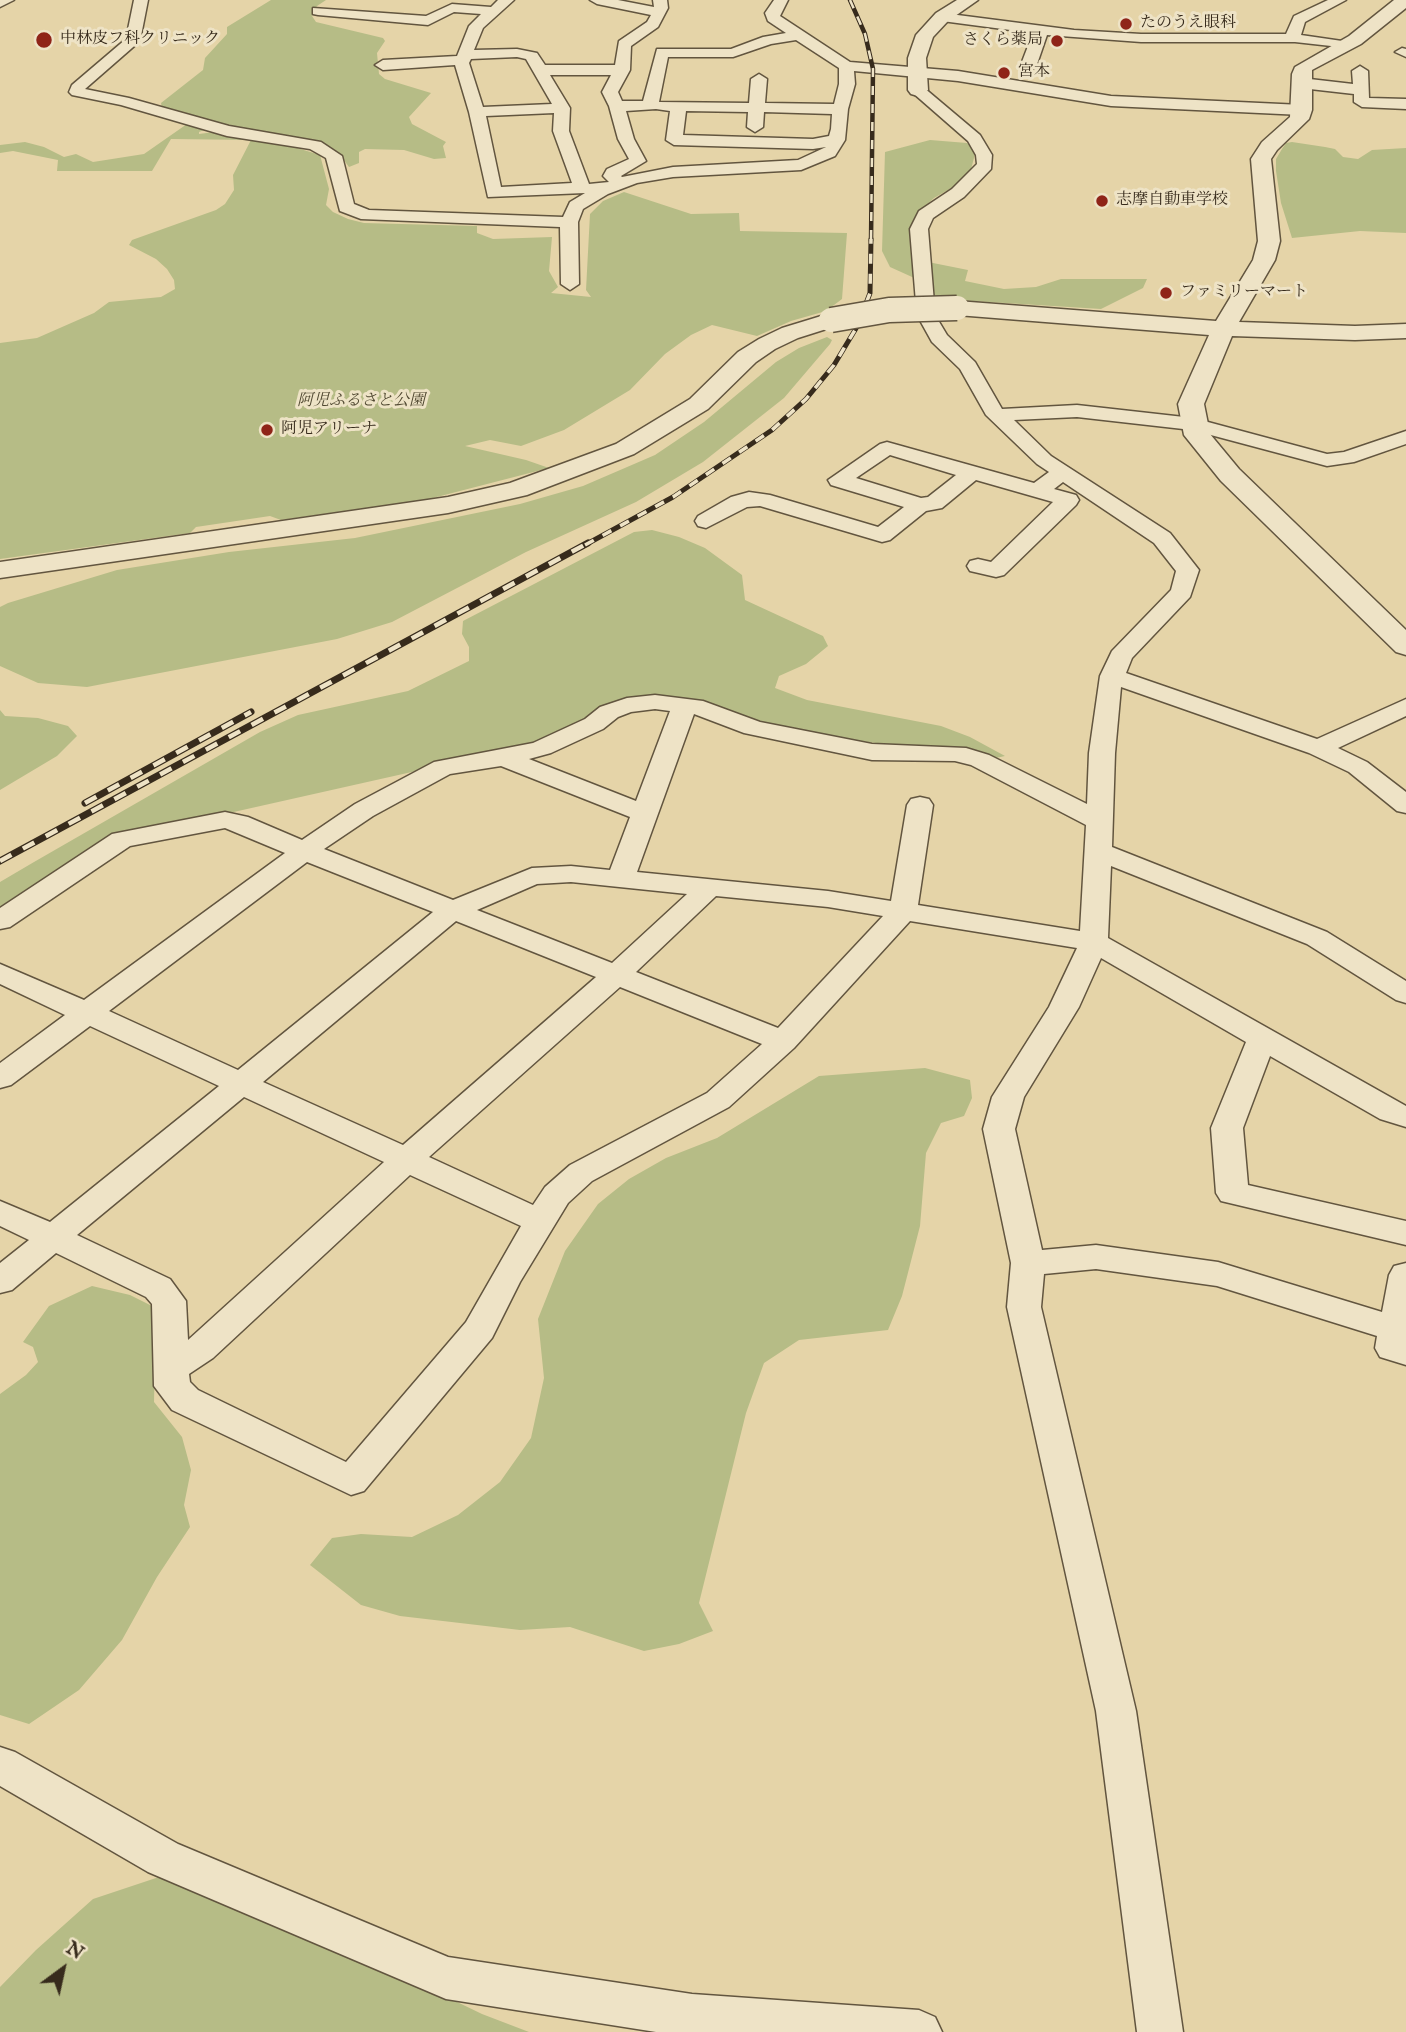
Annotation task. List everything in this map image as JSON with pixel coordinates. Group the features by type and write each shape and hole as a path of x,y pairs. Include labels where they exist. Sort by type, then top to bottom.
{"street":[{"path":"0,3 8,0"},
{"path":"141,0 133,41 77,88 77,92 122,101 228,131 315,145 330,151 334,156 346,207 367,215 569,222"},
{"path":"336,12 353,0"},
{"path":"597,0 659,6 653,24 624,44 622,70 611,86 610,92 617,106 626,139 638,160 613,173 611,176 621,183"},
{"path":"781,0 772,13 773,18 846,66 918,81 991,80 1111,101 1302,110"},
{"path":"969,0 931,27 920,46 918,81 960,124 985,155 985,165 978,174 925,215 919,229 926,316 939,338 968,366 997,415 1044,460 1162,538 1188,570 1182,592 1121,656 1109,684 1102,753 1094,942 1064,1007 1008,1097 999,1129 1028,1263 1024,1307 1116,1711 1160,2032"},
{"path":"1295,38 1293,32 1299,19 1339,0"},
{"path":"500,5 476,26 463,58 494,193 582,188 602,190"},
{"path":"318,11 428,21 452,8 500,5"},
{"path":"1402,5 1344,45 1304,67 1301,83 1302,110 1299,119 1269,146 1261,159 1269,241 1264,260 1223,329 1191,404 1197,435 1230,475 1406,646"},
{"path":"942,17 1041,31 1141,38 1295,38 1344,45"},
{"path":"1028,67 1041,31"},
{"path":"733,53 768,40 799,35"},
{"path":"650,106 662,52 757,56"},
{"path":"383,65 517,53 532,56 562,108 561,131 582,188"},
{"path":"569,284 569,222 576,206 602,190 650,176 698,169 801,164 829,153 837,140 840,108 847,84 846,66"},
{"path":"539,70 622,70"},
{"path":"1360,71 1362,102 1406,104"},
{"path":"755,128 760,79"},
{"path":"1301,83 1363,90"},
{"path":"617,106 840,108"},
{"path":"679,106 674,140 813,144 837,140"},
{"path":"477,112 562,108"},
{"path":"0,570 448,505 518,489 625,449 699,404 758,349 790,333 831,320 889,310 957,308 1223,329 1355,333 1406,331"},
{"path":"997,415 1077,411 1193,424 1328,460 1348,458 1406,437"},
{"path":"973,472 934,503 919,505 839,480 887,448 973,472 1068,500 996,570 978,566"},
{"path":"1037,491 1063,472"},
{"path":"706,521 739,502 749,499 762,500 882,535 919,505"},
{"path":"1112,676 1318,748 1358,767 1406,805"},
{"path":"0,1078 304,851 364,810 443,767 503,758 542,748 627,705 654,702 685,704 753,727 872,752 957,753 980,760 1099,821"},
{"path":"621,878 685,704"},
{"path":"1318,748 1406,706"},
{"path":"503,758 645,814"},
{"path":"0,1212 158,1288 169,1301 172,1387 185,1400 351,1480 480,1329 503,1281 556,1195 581,1173 718,1100 783,1041 903,911 920,805"},
{"path":"0,921 122,840 225,820 239,823 783,1041"},
{"path":"1098,850 1317,938 1406,994"},
{"path":"0,1281 243,1085 453,910 532,876 571,874 828,898 1094,942 1391,1112 1406,1117"},
{"path":"172,1368 201,1349 405,1161 617,974 710,887"},
{"path":"0,973 539,1222"},
{"path":"1262,1038 1227,1128 1232,1193 1406,1233"},
{"path":"1028,1263 1096,1257 1218,1274 1401,1340 1406,1275"},
{"path":"0,1765 163,1858 446,1978 692,2016 904,2031"}],"green space":[{"path":"271,0 326,0 314,11 312,16 316,22 383,38 385,41 377,53 379,74 385,79 431,93 409,117 412,124 446,142 443,146 446,158 434,159 404,150 365,149 359,152 359,163 349,167 338,152 322,143 217,125 162,108 161,103 203,70 205,58 227,34 227,27"},
{"name":"阿児ふるさと公園","path":"187,124 206,129 199,134 214,132 271,140 320,155 329,189 326,205 333,212 348,219 364,223 477,226 477,233 493,239 552,237 549,271 558,287 551,293 591,297 586,290 590,214 603,201 624,192 691,214 739,213 740,231 847,233 842,299 826,311 791,321 757,336 712,325 691,335 665,354 630,390 564,430 521,446 490,440 465,446 549,468 429,499 281,520 270,516 196,527 190,533 0,559 0,343 37,338 94,313 109,302 161,297 175,289 174,280 167,269 156,259 129,245 132,240 216,210 225,204 234,190 233,175 251,140 171,139 152,171 57,171 58,160 13,151 0,153 0,145 25,142 44,147 64,157 76,154 93,162 144,154"},
{"path":"930,140 967,143 975,154 970,173 962,182 934,198 920,211 910,241 913,253 923,261 968,270 965,281 1004,289 1036,287 1061,279 1147,279 1143,288 1101,309 941,299 934,295 932,286 890,267 882,251 885,152"},
{"path":"1286,143 1335,149 1343,157 1358,159 1372,150 1406,148 1406,233 1360,231 1292,238 1281,203 1276,159"},
{"path":"827,337 832,340 830,344 784,398 703,462 636,502 526,552 392,622 337,639 87,687 38,683 0,666 0,607 8,603 117,570 229,552 355,538 520,504 583,486 655,455 704,422 776,362 799,348"},
{"path":"652,530 705,548 742,575 745,600 823,636 828,646 806,664 779,676 775,688 807,700 941,726 970,737 1005,756 991,759 973,750 949,747 912,748 788,731 699,704 599,709 576,726 532,745 158,829 133,829 0,910 0,882 34,862 260,732 298,715 408,691 469,661 469,647 462,634 463,621 634,532"},
{"path":"0,710 5,716 38,718 68,726 77,736 57,756 0,790"},
{"path":"925,1068 970,1080 972,1098 964,1116 941,1123 926,1153 920,1226 902,1296 888,1330 799,1340 764,1363 746,1413 699,1603 713,1631 679,1644 644,1651 570,1627 520,1630 400,1616 361,1605 310,1565 332,1538 361,1534 412,1537 458,1515 500,1482 531,1438 544,1378 538,1319 565,1251 598,1204 629,1179 666,1158 717,1138 819,1076"},
{"path":"92,1286 130,1295 156,1308 154,1402 182,1437 191,1470 184,1505 190,1527 157,1577 122,1640 79,1690 29,1724 0,1715 0,1394 26,1375 38,1362 33,1347 23,1342 49,1306"},
{"path":"162,1876 343,1947 482,2014 529,2032 0,2032 0,1987 36,1950 93,1899"}],"railway":[{"path":"850,0 865,34 873,69 871,241"},
{"path":"585,545 673,497 772,430 806,399 834,365 858,325 870,293 871,239"},
{"path":"0,861 588,543"},
{"path":"85,803 251,712"}],"place":[{"name":"たのうえ眼科","path":"1126,24"},
{"name":"中林皮フ科クリニック","path":"44,40"},
{"name":"さくら薬局","path":"1057,41"},
{"name":"宮本","path":"1004,73"},
{"name":"志摩自動車学校","path":"1102,201"},
{"name":"ファミリーマート","path":"1166,293"},
{"name":"阿児アリーナ","path":"267,430"}]}
